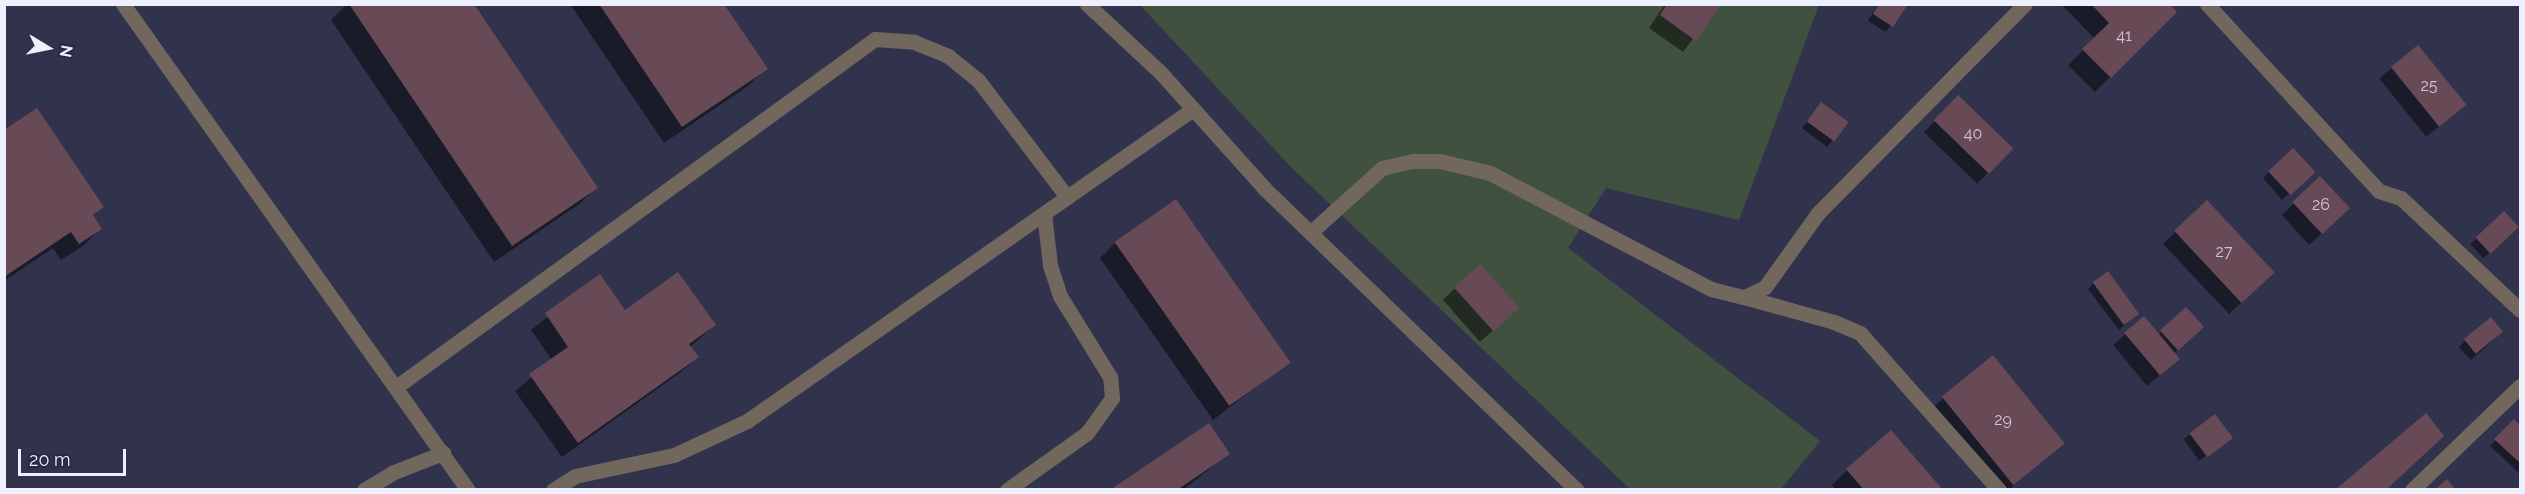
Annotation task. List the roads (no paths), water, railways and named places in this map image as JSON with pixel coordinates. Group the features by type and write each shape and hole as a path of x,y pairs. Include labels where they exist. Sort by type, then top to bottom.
{"street":[{"path":"123,4 468,489"},
{"path":"1087,4 1193,109 1264,188 1577,489"},
{"path":"1744,297 1765,287 1818,213 2025,4"},
{"path":"2207,4 2379,191 2401,198 2520,310"},
{"path":"396,387 875,39 914,42 948,56 978,80 1067,197"},
{"path":"553,489 575,476 674,455 747,421 1193,109"},
{"path":"1311,232 1382,168 1413,161 1440,161 1490,173 1711,289 1860,333 1999,489"},
{"path":"1007,489 1087,433 1112,398 1110,377 1060,296 1050,265 1044,213"},
{"path":"2412,489 2520,386"},
{"path":"364,489 394,472 443,453"}]}
